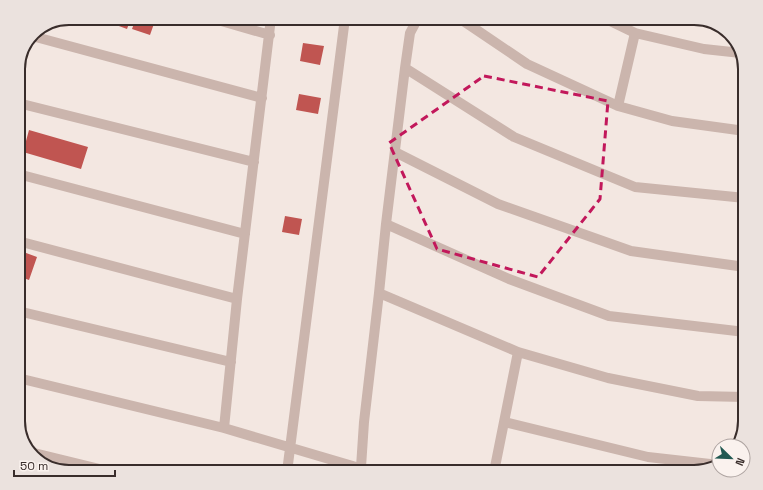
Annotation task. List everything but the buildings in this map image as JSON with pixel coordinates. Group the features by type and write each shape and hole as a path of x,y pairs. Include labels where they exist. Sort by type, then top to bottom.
{"street":[{"path":"235,25 270,35"},
{"path":"224,428 237,299 271,25"},
{"path":"288,465 344,25"},
{"path":"361,465 364,422 386,224 405,68 410,33 414,25"},
{"path":"469,25 527,64 618,106 672,121 738,129"},
{"path":"618,25 635,33 704,49 735,52"},
{"path":"618,106 635,33"},
{"path":"38,38 262,98"},
{"path":"405,68 514,137 635,186 738,197"},
{"path":"25,105 254,162"},
{"path":"395,152 498,204 631,251 738,266"},
{"path":"25,176 245,234"},
{"path":"386,224 509,278 609,316 738,331"},
{"path":"25,243 237,299"},
{"path":"379,293 518,352 608,378 698,396 738,397"},
{"path":"25,313 231,362"},
{"path":"495,465 518,352"},
{"path":"25,380 224,428 354,465"},
{"path":"504,422 648,458 706,464"},
{"path":"41,455 83,465"}],"highlighted area":[{"path":"484,76 608,101 600,199 538,277 437,249 389,143"}]}
